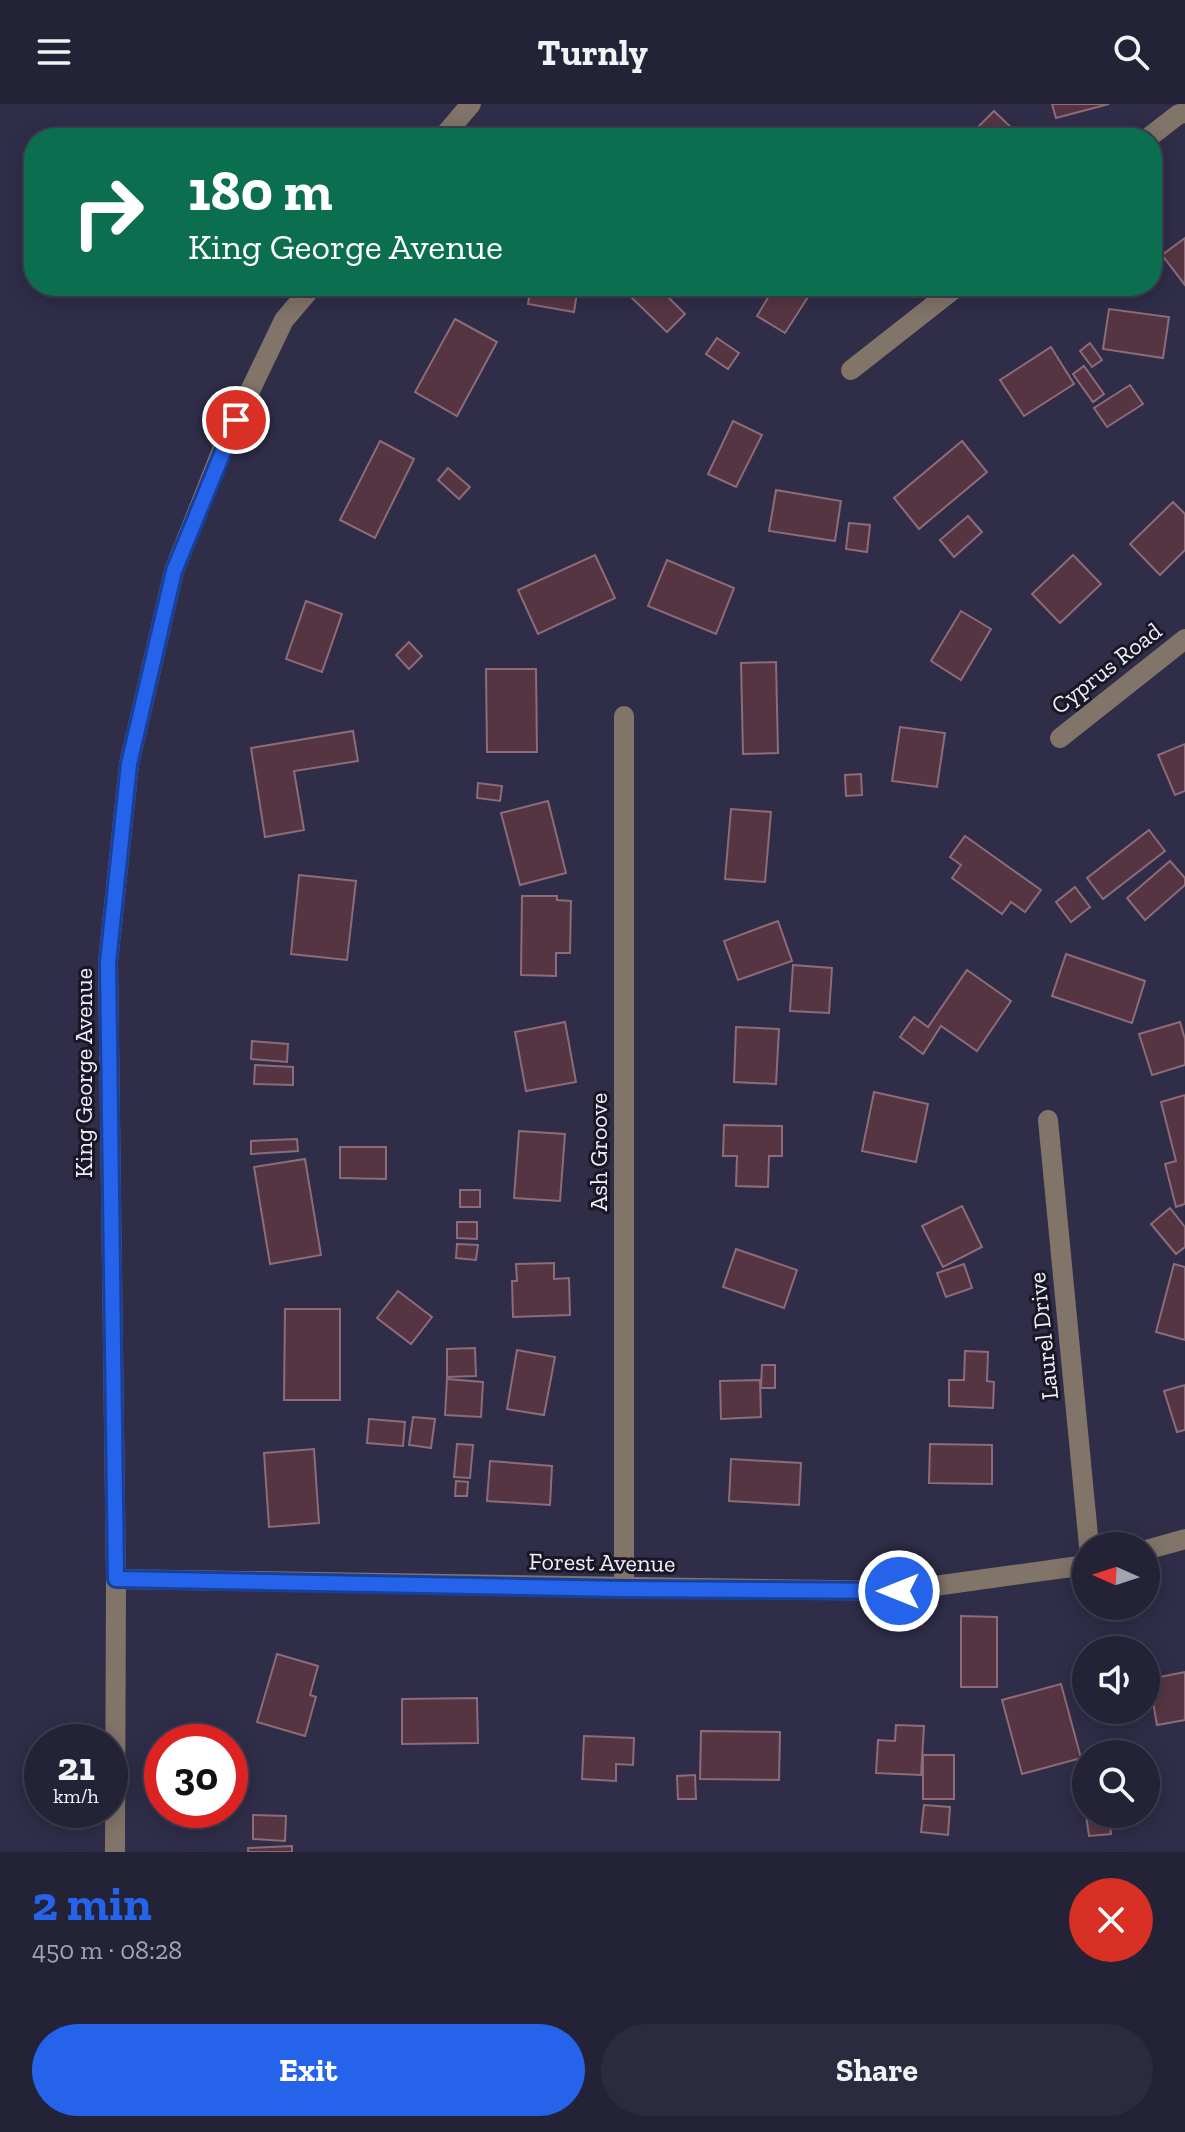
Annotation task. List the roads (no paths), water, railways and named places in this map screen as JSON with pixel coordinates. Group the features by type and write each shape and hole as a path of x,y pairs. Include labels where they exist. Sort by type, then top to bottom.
{"street":[{"path":"451,128 471,104"},
{"path":"1161,128 1185,113"},
{"name":"King George Avenue","path":"115,1852 116,1579 108,962 129,764 174,571 224,445 284,320 304,296"},
{"path":"851,370 945,296"},
{"name":"Cyprus Road","path":"1060,738 1185,639"},
{"name":"Ash Groove","path":"624,716 624,1589"},
{"name":"Laurel Drive","path":"1048,1120 1088,1532"},
{"path":"1160,1546 1185,1539"},
{"name":"Forest Avenue","path":"116,1579 899,1591 1072,1567"}]}
